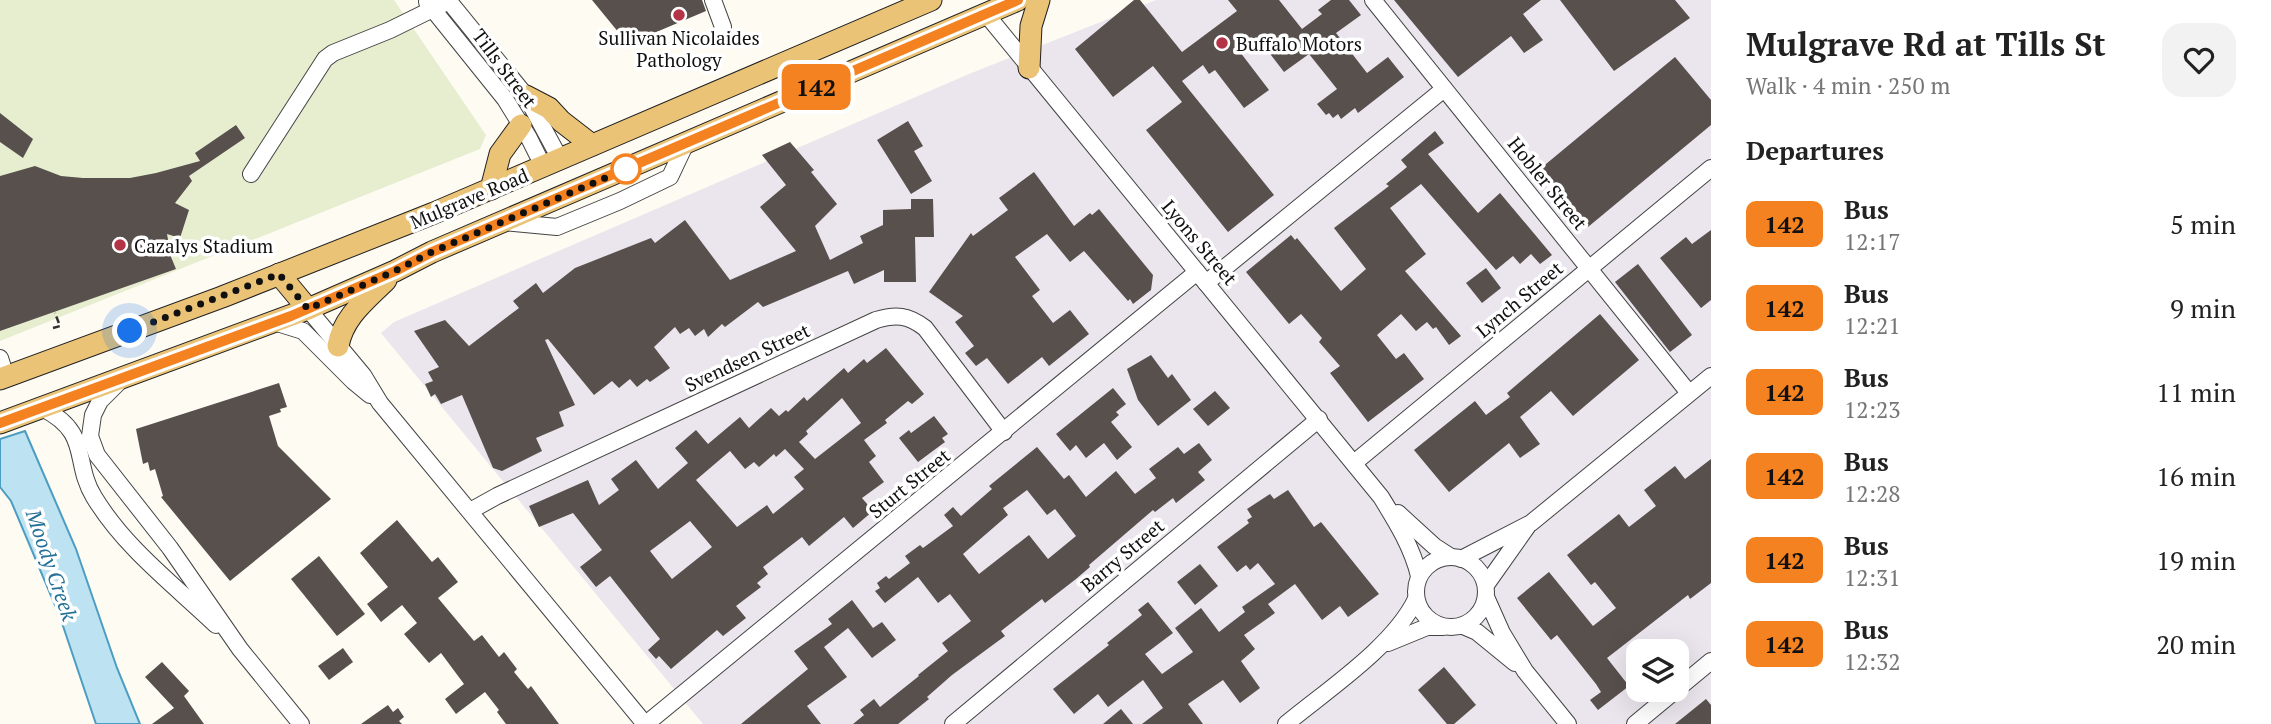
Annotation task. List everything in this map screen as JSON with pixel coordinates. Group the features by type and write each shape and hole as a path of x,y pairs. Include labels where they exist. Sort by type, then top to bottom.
{"main road":[{"name":"Mulgrave Road","path":"2,372 279,274 491,189 931,0"},
{"name":"Mulgrave Road","path":"0,424 308,309 432,252 686,143 982,7 1018,0"},
{"path":"1029,68 1031,26 1040,0"},
{"path":"526,96 549,108 592,145"},
{"path":"491,189 500,154 521,125"},
{"path":"552,163 566,194"},
{"path":"338,346 350,317 395,271"},
{"path":"279,274 308,309"}],"street":[{"path":"251,174 326,59 333,53 390,30 430,4 448,0"},
{"name":"Tills Street","path":"448,0 526,96 552,163"},
{"path":"713,0 723,27"},
{"name":"Hobler Street","path":"1373,0 1689,394"},
{"name":"Tills Street","path":"430,4 552,163"},
{"name":"Lyons Street","path":"982,7 1381,497 1414,554 1419,576"},
{"name":"Sturt Street","path":"645,724 1004,432 1444,89"},
{"name":"Mulgrave Road","path":"501,222 557,226 598,211 670,177 686,143"},
{"name":"Lynch Street","path":"1354,463 1711,169"},
{"path":"308,309 363,375 380,403 645,724"},
{"name":"Svendsen Street","path":"470,511 496,496 863,326 890,316 913,319 925,328 1004,432"},
{"path":"274,322 303,331 353,381 380,403"},
{"path":"1444,627 1434,624 1426,617 1416,599 1419,576 1433,562 1456,558 1531,523 1711,376"},
{"path":"120,380 98,404 90,428 95,452 173,551 240,649 301,724"},
{"path":"42,408 62,421 75,436 88,485 99,505 145,560 240,649"},
{"name":"Barry Street","path":"953,724 1319,419"},
{"path":"88,485 99,474 111,474"},
{"name":"Lyons Street","path":"1381,497 1434,546 1456,558"},
{"path":"1463,626 1479,615 1486,591 1531,523"},
{"path":"1456,558 1477,568 1502,633 1525,671 1568,724"},
{"path":"1286,724 1382,645 1402,623 1416,599"},
{"path":"1382,645 1427,627 1463,626 1477,632 1525,671"},
{"path":"1635,724 1711,661"}],"path":[{"path":"53,328 60,326 55,313"}],"shaded area":[{"path":"1156,0 1711,0 1711,724 703,724 381,333 394,322 969,74"}],"green space":[{"name":"Cazalys Stadium","path":"0,0 394,0 486,135 480,149 0,341"}],"water":[{"name":"Moody Creek","path":"25,431 76,549 117,668 140,724 96,724 60,617 11,501 0,487 0,439"}],"building":[{"path":"592,0 702,0 706,11 628,44"},
{"path":"1134,0 1140,0 1182,52 1237,11 1228,0 1279,0 1302,29 1322,14 1318,10 1331,0 1349,0 1361,15 1336,33 1367,73 1388,57 1404,77 1358,113 1355,108 1341,119 1338,114 1333,118 1329,113 1326,115 1317,104 1337,89 1309,54 1284,72 1258,38 1240,52 1269,90 1244,108 1215,70 1209,74 1203,65 1182,81 1274,195 1228,232 1146,130 1182,102 1153,66 1113,97 1075,49"},
{"path":"1394,0 1541,0 1523,14 1543,40 1524,53 1511,36 1458,77"},
{"path":"1560,0 1675,0 1690,18 1614,71"},
{"path":"1675,57 1711,100 1711,125 1588,227 1540,169"},
{"path":"0,113 33,139 23,158 0,142"},
{"path":"908,121 923,146 914,151 932,181 911,194 877,140"},
{"path":"236,125 245,138 189,176 192,181 175,203 189,210 180,238 167,234 176,269 0,331 0,176 35,166 61,176 83,178 130,178 156,173 200,161 195,153"},
{"path":"1435,131 1444,143 1428,154 1478,213 1500,193 1552,255 1540,264 1531,254 1520,264 1513,256 1496,270 1421,184 1390,208 1426,254 1405,271 1461,336 1449,345 1436,327 1433,329 1427,322 1416,331 1401,314 1377,335 1396,359 1404,353 1424,379 1368,422 1330,373 1340,366 1319,342 1322,338 1301,314 1289,324 1246,272 1291,235 1295,240 1297,238 1341,291 1366,269 1334,228 1389,186 1386,184 1407,167 1401,160"},
{"path":"790,142 814,170 811,172 837,204 815,226 830,260 863,243 860,236 883,225 883,210 911,209 911,199 933,199 934,237 915,237 916,282 884,282 884,270 854,284 848,271 763,307 758,302 725,327 722,324 708,337 704,329 695,336 689,328 680,334 675,327 654,347 670,368 650,382 647,379 637,387 630,379 619,388 612,381 594,395 548,339 545,340 575,405 559,412 564,426 536,438 542,451 502,471 493,468 462,395 441,404 435,394 431,397 425,384 433,381 428,372 439,367 414,331 445,320 469,346 519,308 513,301 536,283 543,293 575,268 651,238 655,243 685,220 730,280 796,251 760,207 786,185 762,155"},
{"path":"1034,172 1074,226 1099,209 1153,275 1151,290 1133,304 1084,251 1070,262 1047,234 1015,257 1040,290 1032,296 1053,323 1070,310 1089,334 1049,366 1042,357 1008,384 987,358 976,366 965,353 974,346 955,322 963,316 929,292 971,233 973,236 1008,210 999,198"},
{"path":"1711,230 1711,300 1701,308 1660,258 1686,237 1692,244"},
{"path":"1638,264 1692,335 1670,352 1615,282"},
{"path":"1486,268 1501,288 1482,303 1466,283"},
{"path":"1600,314 1639,360 1573,416 1551,391 1520,417 1540,444 1520,458 1509,443 1449,492 1414,450 1475,401 1486,415 1510,397 1507,393"},
{"path":"886,348 924,394 912,404 908,401 885,420 887,423 864,440 876,456 869,462 884,482 862,498 873,511 853,528 844,517 809,546 802,537 763,567 768,574 757,583 761,587 736,606 746,618 723,636 717,630 671,669 659,656 656,659 648,650 660,639 610,576 596,587 580,567 602,550 573,513 539,527 529,506 588,480 599,505 619,490 611,479 636,460 658,489 688,463 675,448 696,430 708,444 740,417 749,428 771,408 779,416 786,410 788,412 804,397 807,401 844,368 848,373 864,359 867,363","holes":["842,398 861,423 815,459 799,442 808,434 806,431","785,449 804,469 794,477 804,489 773,514 767,505 737,527 696,480 730,451 745,469 754,462 759,467 774,454 776,457","690,521 712,547 672,579 650,551"]},
{"path":"1151,355 1168,378 1172,374 1191,400 1158,426 1138,400 1127,369"},
{"path":"279,383 287,407 269,416 278,446 331,499 230,581 161,497 163,496 155,469 150,471 148,462 143,464 136,429"},
{"path":"1113,388 1126,404 1116,412 1119,415 1111,422 1132,447 1117,460 1104,443 1086,458 1076,445 1070,451 1056,434"},
{"path":"1215,391 1230,408 1208,426 1193,409"},
{"path":"934,416 948,434 942,438 945,442 918,462 899,438 909,430 911,433"},
{"path":"1199,443 1212,460 1198,472 1205,480 1176,503 1173,498 1155,512 1153,510 1076,579 1045,603 1042,599 1001,631 1005,636 952,675 927,697 929,699 898,724 853,724 864,715 860,710 874,699 880,707 948,651 942,643 971,621 950,594 938,603 918,577 885,603 875,591 880,588 877,583 886,576 889,579 910,563 905,556 920,545 923,548 953,526 944,515 953,507 961,516 992,489 989,486 1037,447 1064,479 1069,475 1086,497 1116,471 1135,494 1156,478 1149,469 1178,447 1184,454","holes":["1027,490 1047,515 1055,509 1076,536 1048,559 1029,535 979,574 963,554 1008,515 1003,508"]},
{"path":"1711,459 1711,583 1690,599 1688,595 1631,639 1626,639 1626,643 1607,658 1626,682 1626,688 1598,710 1590,700 1601,692 1596,684 1557,635 1551,640 1517,598 1549,572 1593,626 1616,608 1595,582 1591,585 1567,555 1619,514 1629,527 1656,506 1644,490 1675,466 1685,479"},
{"path":"1288,490 1314,527 1321,522 1379,594 1348,617 1340,606 1322,620 1295,584 1268,604 1275,613 1244,635 1255,649 1241,661 1260,688 1240,703 1223,680 1188,704 1203,724 1142,724 1163,708 1143,680 1108,707 1098,694 1074,714 1053,689 1142,615 1138,610 1148,602 1173,633 1145,654 1162,674 1193,652 1175,628 1201,608 1219,632 1245,612 1242,607 1275,584 1258,563 1250,570 1246,565 1237,572 1217,547 1249,523 1247,520 1252,517 1247,509 1270,494 1274,499"},
{"path":"397,520 432,562 438,557 458,582 438,598 474,641 482,635 499,657 504,652 517,669 514,672 528,689 531,686 559,724 506,724 485,692 456,714 445,699 464,684 441,653 429,663 404,634 417,623 402,605 381,622 367,604 388,587 360,553"},
{"path":"319,556 365,614 337,636 291,579"},
{"path":"1200,564 1218,586 1195,605 1177,582"},
{"path":"852,600 873,628 882,622 896,640 872,658 848,628 824,647 847,677 807,706 821,724 741,724 808,669 794,651 832,624 828,619"},
{"path":"343,648 353,662 329,680 318,666"},
{"path":"162,662 189,691 184,696 204,724 152,724 174,708 145,677"},
{"path":"1444,667 1476,705 1454,724 1447,724 1418,690"},
{"path":"1706,699 1711,705 1711,724 1675,724"},
{"path":"388,705 393,712 398,708 404,717 399,721 402,724 361,724"},
{"path":"1121,709 1133,724 1103,724"}],"bus line":[{"name":"142","path":"0,423 308,309 432,252 1018,0"}],"place":[{"name":"Sullivan Nicolaides Pathology","path":"679,15"},
{"name":"Buffalo Motors","path":"1222,43"},
{"name":"Cazalys Stadium","path":"120,245"}],"route":[{"path":"130,331 279,274 308,309 432,252 626,169"}]}
